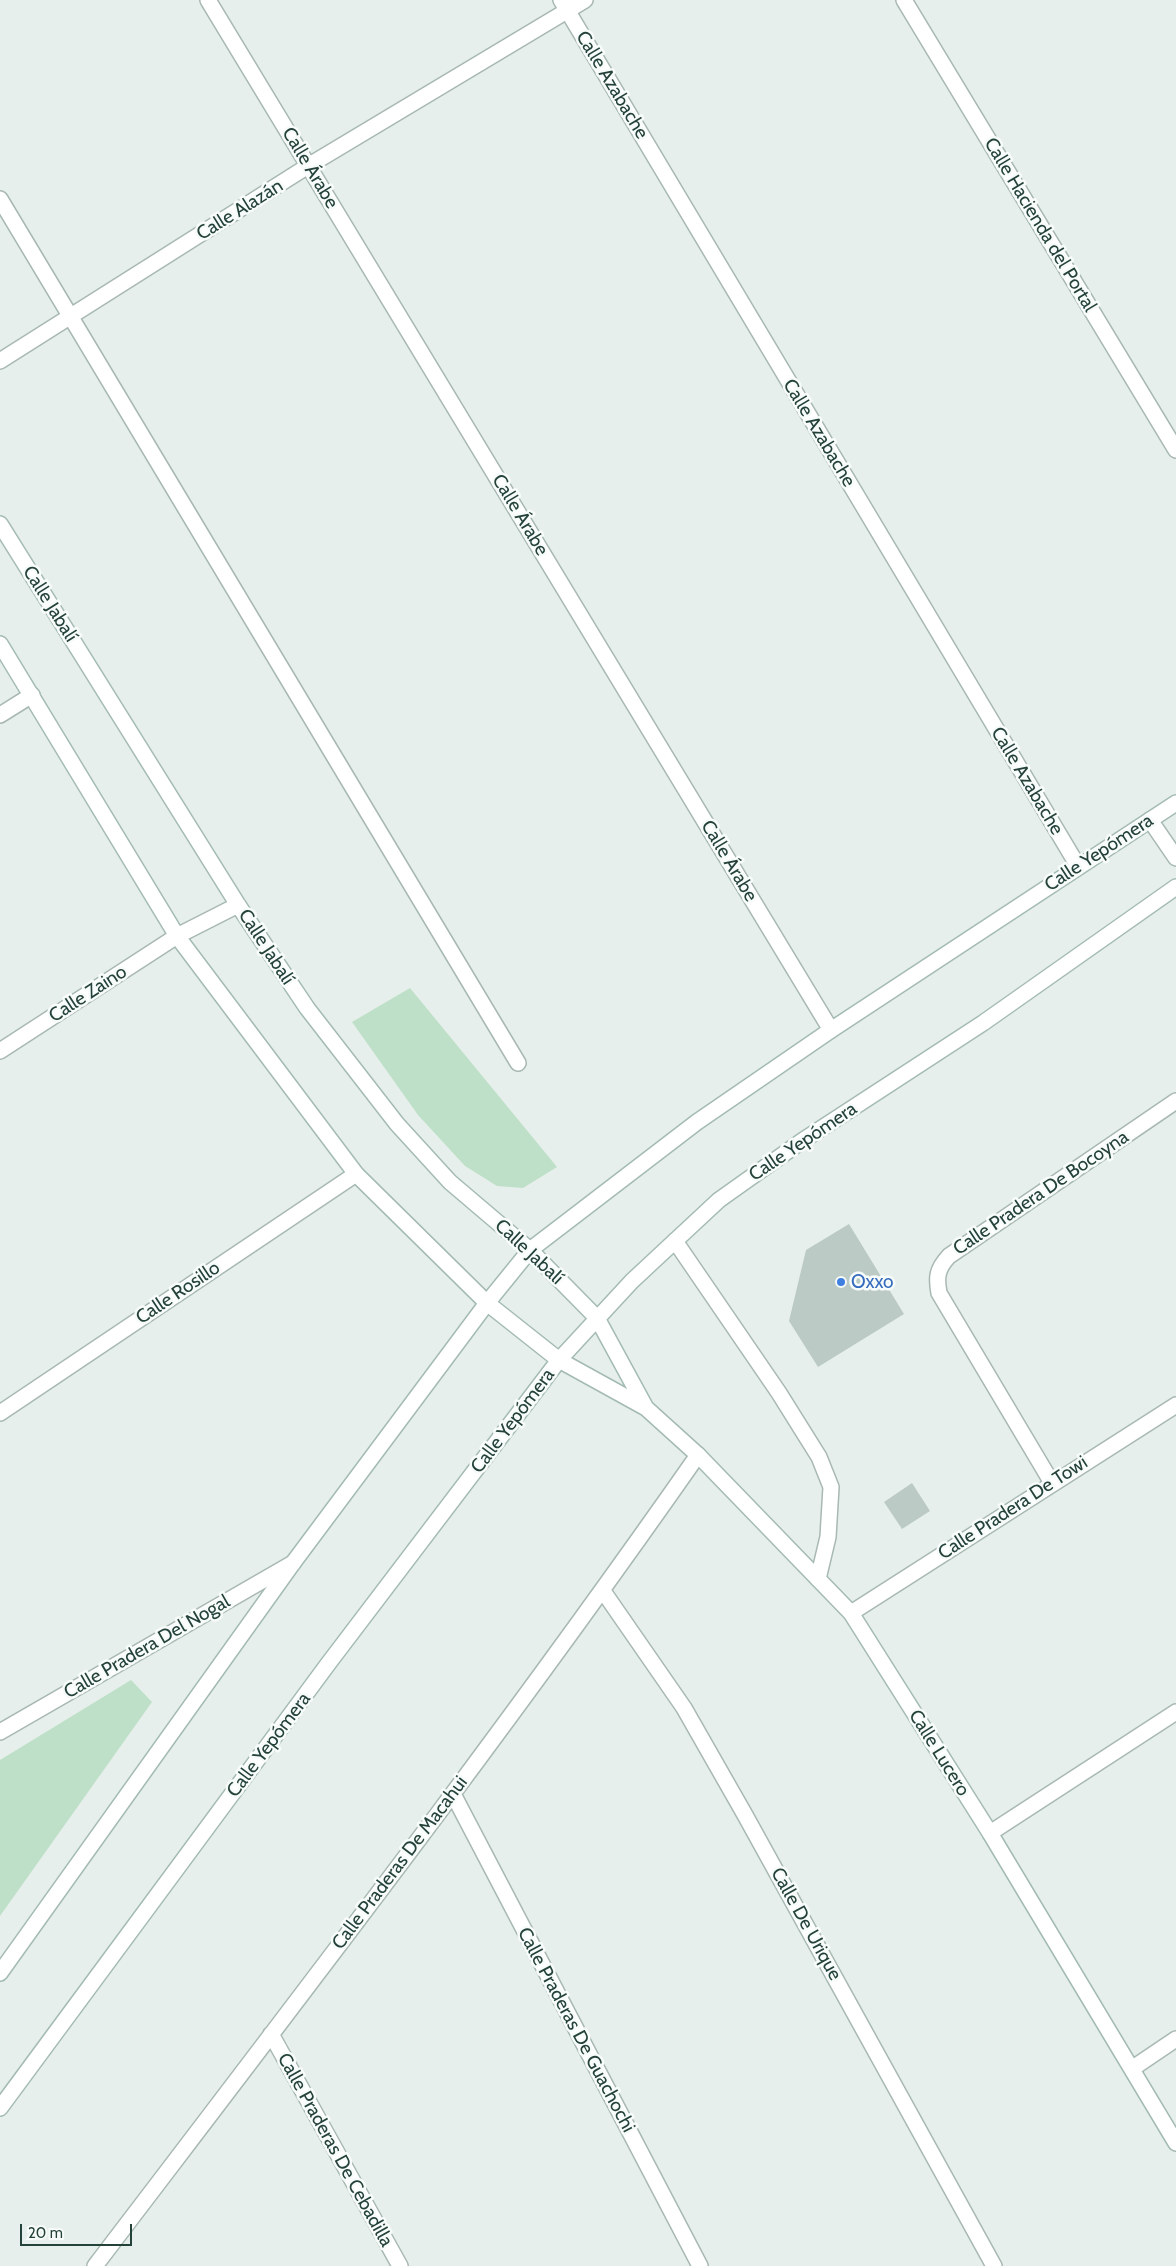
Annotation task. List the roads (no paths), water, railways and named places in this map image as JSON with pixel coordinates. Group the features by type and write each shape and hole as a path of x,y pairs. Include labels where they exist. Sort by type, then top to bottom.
{"street":[{"name":"Calle Árabe","path":"208,0 832,1030"},
{"name":"Calle Alazán","path":"0,361 564,5 585,0"},
{"name":"Calle Hacienda del Portal","path":"904,0 1176,450"},
{"name":"Calle Azabache","path":"564,5 1078,866"},
{"path":"0,199 72,316 518,1063"},
{"name":"Calle Jabalí","path":"0,524 238,904 307,1008 397,1124 450,1182 530,1250 597,1318"},
{"path":"0,644 177,936 356,1174 488,1303 559,1360"},
{"path":"0,715 32,695"},
{"name":"Calle Yepómera","path":"0,1973 293,1563 530,1250 697,1122 1078,866 1176,803"},
{"path":"1150,820 1176,858"},
{"name":"Calle Yepómera","path":"0,2108 317,1680 559,1360 597,1318 674,1241 719,1200 802,1141 983,1023 1176,887"},
{"name":"Calle Zaino","path":"0,1051 177,936 238,904"},
{"name":"Calle Pradera De Bocoyna","path":"1052,1483 939,1293 936,1278 940,1267 948,1256 1176,1101"},
{"name":"Calle Rosillo","path":"0,1413 356,1174"},
{"path":"674,1241 779,1393 819,1456 831,1487 828,1537 818,1579"},
{"name":"Calle Lucero","path":"597,1318 646,1408"},
{"name":"Calle Lucero","path":"559,1360 646,1408 698,1455 851,1613 990,1833 1133,2068 1176,2143"},
{"name":"Calle Pradera De Towi","path":"851,1613 1176,1404"},
{"name":"Calle Praderas De Macahui","path":"95,2266 453,1794 603,1591 698,1455"},
{"name":"Calle Pradera Del Nogal","path":"0,1732 293,1563"},
{"name":"Calle De Urique","path":"603,1591 684,1708 994,2266"},
{"path":"990,1833 1176,1712"},
{"name":"Calle Praderas De Guachochi","path":"453,1794 700,2266"},
{"name":"Calle Praderas De Cebadilla","path":"271,2034 400,2266"},
{"path":"1133,2068 1176,2039"}],"place":[{"name":"Oxxo","path":"841,1282"}]}
